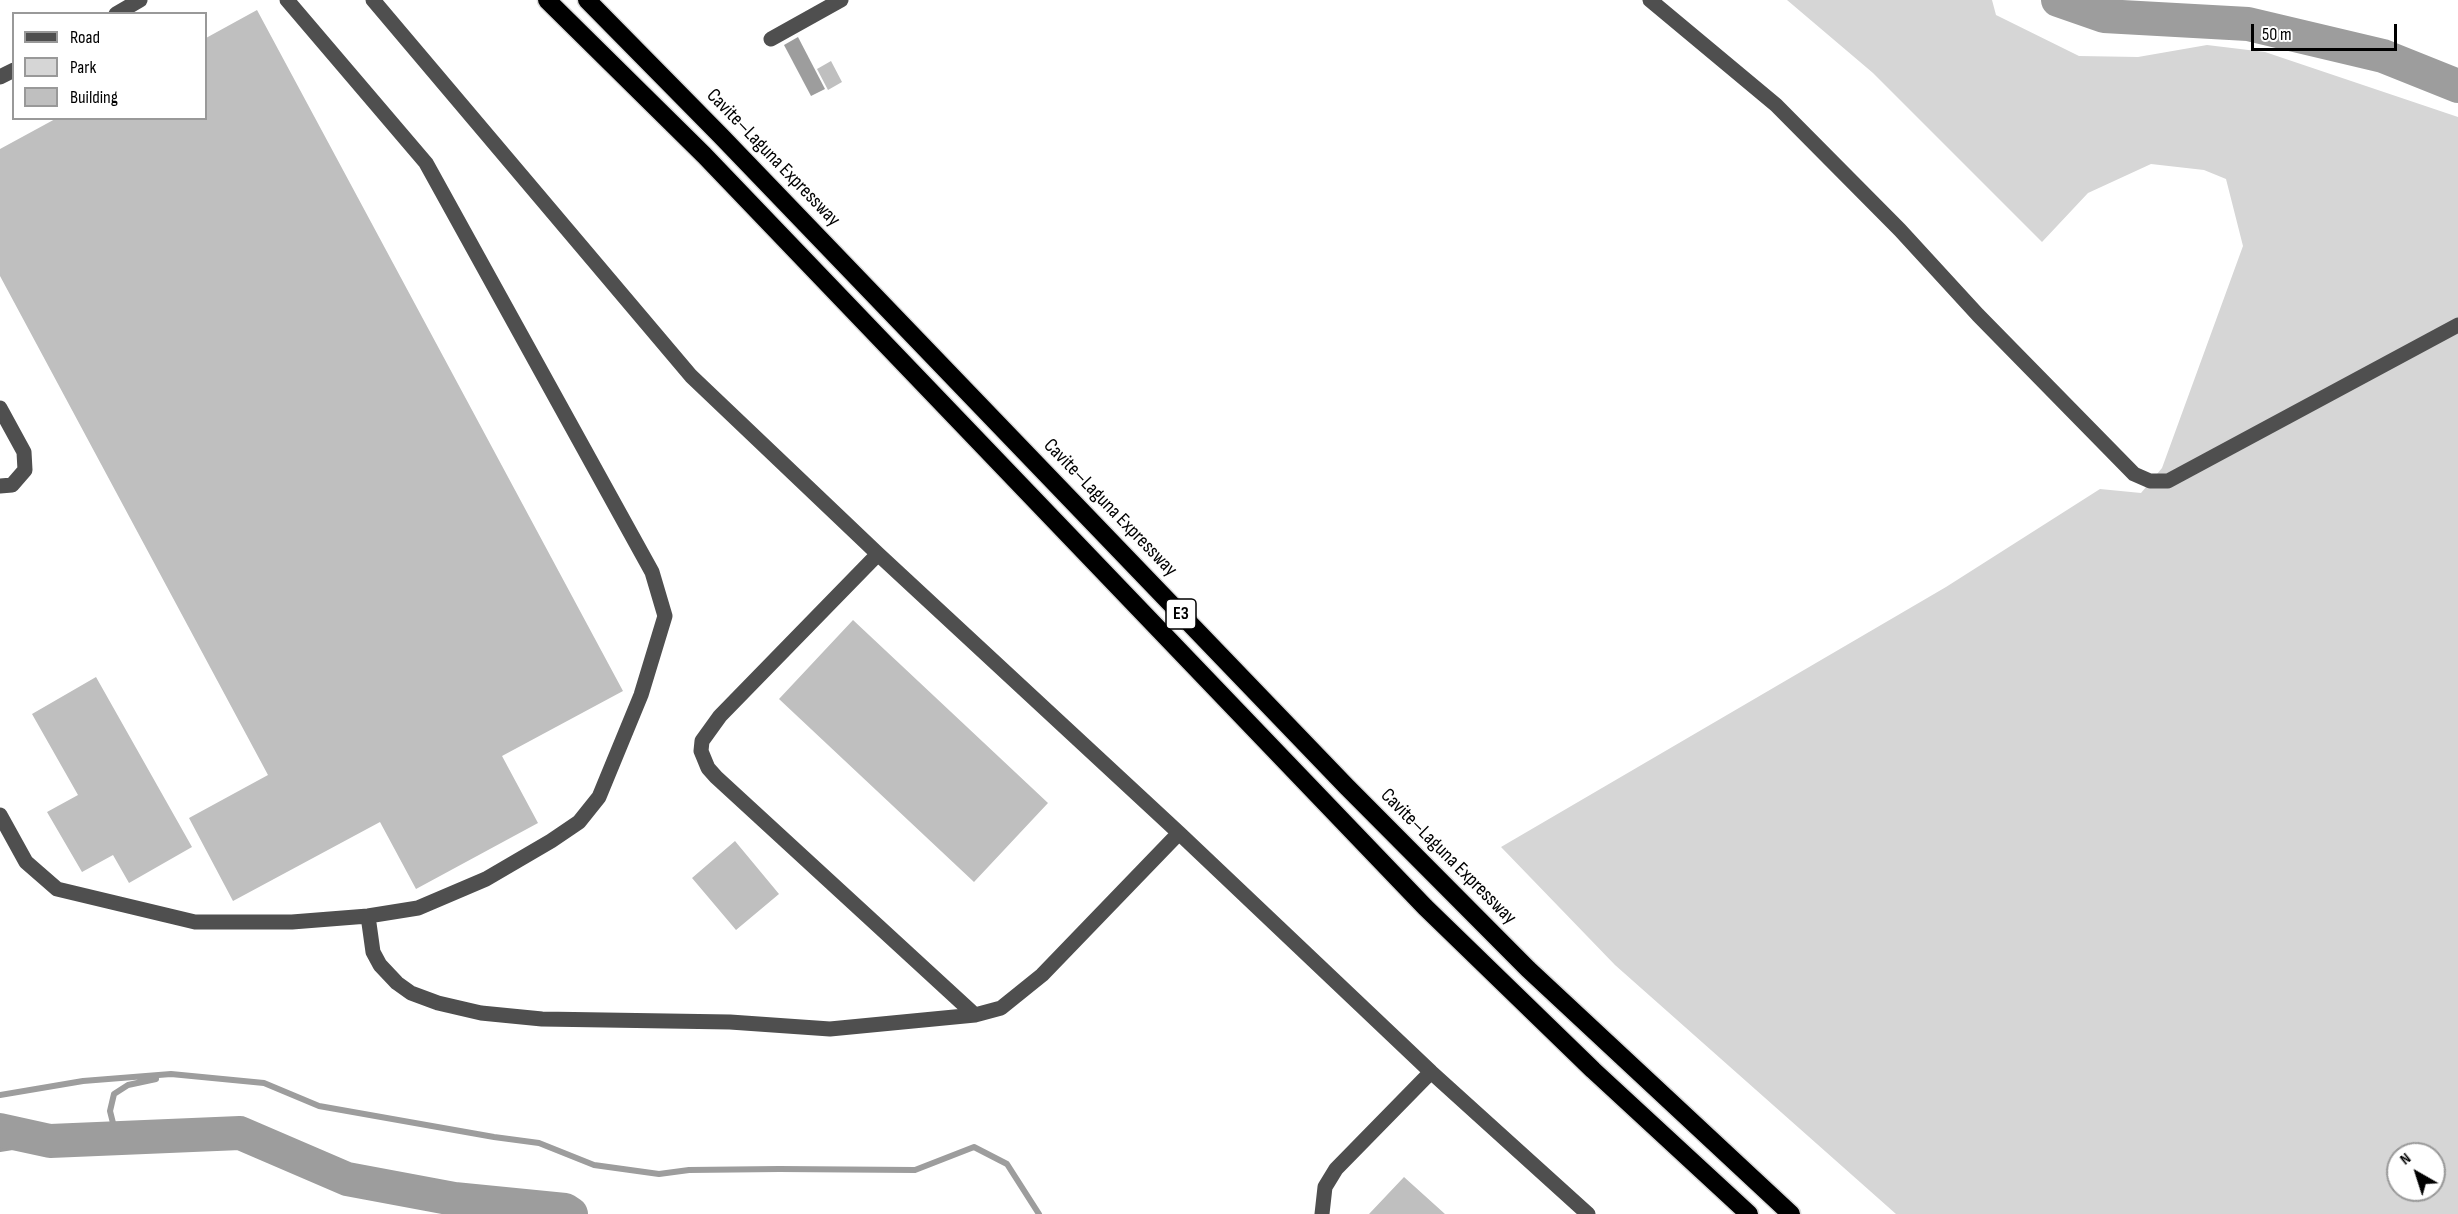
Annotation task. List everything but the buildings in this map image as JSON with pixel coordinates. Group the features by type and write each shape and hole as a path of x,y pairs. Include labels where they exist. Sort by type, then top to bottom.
{"highway":[{"name":"E3","path":"547,0 704,155 1417,899 1584,1062 1749,1214"},
{"name":"Cavite–Laguna Expressway","path":"587,0 722,136 1364,804 1528,969 1791,1214"}],"street":[{"path":"119,12 140,0"},
{"path":"0,815 26,862 57,889 195,922 292,922 368,916 418,908 486,879 579,822 599,797 641,695 665,616 652,572 426,163 287,0"},
{"path":"373,0 691,376 1431,1072 1588,1214"},
{"path":"771,39 841,0"},
{"path":"1650,0 1776,105 1900,230 1978,315 2126,466 2134,474 2151,481 2168,481 2458,325"},
{"path":"0,408 24,452 25,470 12,485 0,486"},
{"path":"878,554 720,716 702,741 701,751 708,768 716,777 975,1015"},
{"path":"368,916 373,952 380,964 397,983 411,993 438,1003 481,1013 542,1019 730,1022 830,1029 975,1015 1001,1008 1042,975 1179,833"},
{"path":"1322,1214 1325,1187 1336,1169 1431,1072"}],"green space":[{"path":"1787,0 1992,0 1996,15 2079,56 2138,57 2207,45 2265,52 2458,117 2458,1214 1896,1214 1615,965 1501,847 1946,587 2100,489 2141,493 2162,468 2243,246 2226,179 2204,170 2151,164 2088,193 2042,242 1873,73"}],"shaded area":[{"path":"798,37 825,89 811,96 784,45"}],"waterway":[{"path":"2058,0 2104,16 2248,24 2383,56 2458,86"},
{"path":"0,1095 83,1081 171,1074 264,1083 319,1106 539,1143 594,1165 659,1174 689,1170 915,1170 974,1147 1007,1164 1039,1214"},
{"path":"84,1139 115,1131 110,1111 114,1094 128,1085 156,1079"},
{"path":"0,1130 50,1141 240,1133 347,1179 454,1199 565,1210 571,1214"},
{"path":"0,1149 50,1141"}]}
